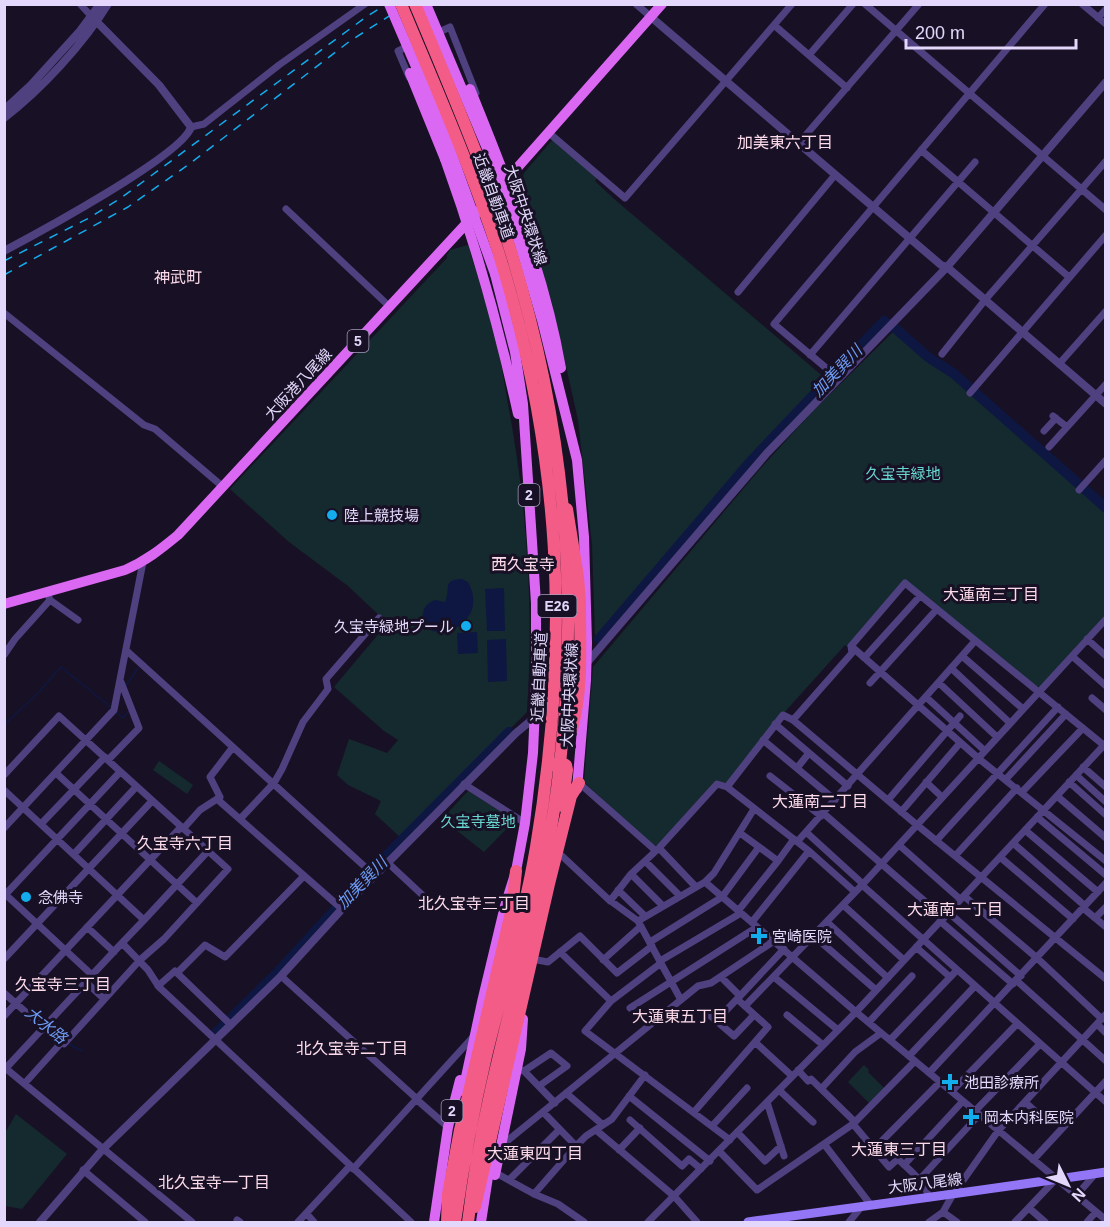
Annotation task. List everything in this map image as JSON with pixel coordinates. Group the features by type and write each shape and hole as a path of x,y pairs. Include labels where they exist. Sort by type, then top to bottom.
{"highway":[{"name":"近畿自動車道","path":"401,4 467,164 510,291 533,386 542,436 552,514 556,585 555,692 540,818 527,894 477,1095 455,1222"},
{"name":"近畿自動車道","path":"415,4 478,159 509,245 545,384 560,472 568,554 569,635 565,722 560,769 543,873 489,1098 470,1222"},
{"path":"549,884 567,770 566,765 560,762 548,763 572,729 578,682 580,603 575,557 560,472"},
{"path":"470,1222 549,884 571,796 579,783"},
{"path":"444,1222 460,1130 512,908 516,872"}],"main road":[{"name":"2","path":"383,4 468,222 508,367 525,444"},
{"name":"2","path":"389,4 442,127 495,274 515,352 523,404 536,603 533,753 525,823 516,872 505,906 482,1002 458,1119 449,1167 444,1222"},
{"name":"大阪中央環状線","path":"426,4 492,160 521,248 542,320 577,460 584,537 587,663 579,783 495,1136 481,1222"},
{"path":"434,4 507,180 525,230 556,341 577,460"},
{"name":"大阪港八尾線","path":"4,604 49,596 125,570 143,562 178,535 507,180 662,4"},
{"name":"2","path":"434,1222 448,1127 482,1002"},
{"path":"488,1222 500,1146 520,1070 523,1019"},
{"name":"大阪八尾線","path":"748,1222 866,1205 952,1196 1102,1171"}],"street":[{"path":"80,4 159,85 191,127"},
{"path":"4,110 95,19 100,4"},
{"path":"4,118 41,85 108,4"},
{"path":"191,127 204,124 262,77 365,4"},
{"path":"636,4 1106,404"},
{"path":"549,133 626,198 792,4"},
{"path":"809,55 853,4"},
{"path":"865,4 1106,210"},
{"path":"798,144 918,4"},
{"path":"838,378 774,324 1045,4"},
{"path":"1082,4 1106,24"},
{"path":"1098,18 1106,9"},
{"path":"774,25 847,88"},
{"path":"445,159 435,141 398,51 450,27 485,115 490,138"},
{"path":"40,1222 103,1149 216,1040 228,1023 281,976 371,873 387,862 587,663 767,453 947,267 1106,82"},
{"path":"4,251 112,190 178,144 189,134 191,127"},
{"path":"921,150 1069,277"},
{"path":"942,354 985,300 1106,161"},
{"path":"810,355 975,162"},
{"path":"738,292 835,175"},
{"path":"285,209 390,307"},
{"path":"970,393 1106,235"},
{"path":"1059,364 1106,310"},
{"path":"4,313 144,425 155,429 222,486"},
{"path":"1049,447 1106,384"},
{"path":"1055,441 1043,430 1054,417 1067,427"},
{"path":"1079,490 1106,460"},
{"path":"4,828 114,710 123,687 126,651 143,562"},
{"path":"648,1222 856,1012 1105,745 905,583 851,646 852,653 793,720"},
{"path":"4,655 49,596 78,620"},
{"path":"864,658 920,596"},
{"path":"870,683 937,609"},
{"path":"240,819 274,783 303,722 328,689 326,679 378,618"},
{"path":"745,1006 862,885 1087,639 1104,624"},
{"path":"1087,639 1106,656"},
{"path":"730,1140 585,1031 610,1001 661,962 739,912 778,861 848,786 975,641"},
{"path":"851,646 978,758 1106,861"},
{"path":"126,651 371,873"},
{"path":"962,656 1023,709"},
{"path":"1072,656 1106,686"},
{"path":"951,669 1010,723"},
{"path":"939,683 997,737"},
{"path":"41,824 139,728 123,687"},
{"path":"926,697 985,751"},
{"path":"1092,698 1106,710"},
{"path":"936,841 1058,707"},
{"path":"1006,779 1066,714"},
{"path":"727,787 783,715 793,720 936,841 1106,979"},
{"path":"4,775 59,716 228,869 25,1083"},
{"path":"888,800 960,716"},
{"path":"775,724 848,786"},
{"path":"955,856 1083,728"},
{"path":"763,740 835,800"},
{"path":"902,812 960,742"},
{"path":"218,799 220,797 210,777 233,747"},
{"path":"797,768 809,753"},
{"path":"1083,767 1106,787"},
{"path":"92,975 5,895 120,772"},
{"path":"56,773 197,903"},
{"path":"1076,775 1106,802"},
{"path":"770,776 882,863 1106,1061"},
{"path":"926,782 942,797"},
{"path":"1069,782 1106,815"},
{"path":"579,783 657,849 696,887"},
{"path":"464,784 525,823"},
{"path":"610,901 631,874 717,784 727,787 809,851 855,892"},
{"path":"74,854 136,787"},
{"path":"4,790 144,920"},
{"path":"1057,796 1106,838"},
{"path":"218,799 340,907"},
{"path":"4,1016 150,860 200,810 218,799"},
{"path":"4,959 152,801"},
{"path":"603,960 642,921 705,882 714,873 754,809"},
{"path":"1037,817 1106,875"},
{"path":"1025,830 1098,892"},
{"path":"740,832 778,861"},
{"path":"806,832 923,940 1106,1102"},
{"path":"1013,843 1106,927"},
{"path":"899,844 1037,958 1101,1019 1106,1033"},
{"path":"537,960 548,962 580,936 617,973 651,944 722,897 759,847"},
{"path":"192,1222 182,1219 5,1067 208,851"},
{"path":"630,1008 754,925 809,851"},
{"path":"562,856 610,901 642,921"},
{"path":"1000,857 1073,919"},
{"path":"645,861 680,896"},
{"path":"387,862 432,904"},
{"path":"631,874 663,906"},
{"path":"177,973 205,945 225,957 304,876"},
{"path":"705,882 856,1012 1106,1220"},
{"path":"929,1073 1106,883"},
{"path":"618,890 642,921 651,944 681,1000"},
{"path":"843,905 904,960"},
{"path":"1095,918 1106,907"},
{"path":"944,917 1017,980"},
{"path":"827,922 888,978"},
{"path":"87,927 114,952"},
{"path":"814,936 876,990"},
{"path":"500,1146 698,986 711,983 774,941"},
{"path":"122,944 140,960 158,986 411,1222"},
{"path":"916,947 950,977"},
{"path":"716,1021 784,949"},
{"path":"560,952 610,1001"},
{"path":"890,1040 957,970"},
{"path":"158,986 172,972 177,973 228,1023"},
{"path":"281,976 448,1127"},
{"path":"774,976 838,1030"},
{"path":"868,1022 912,976"},
{"path":"694,1112 768,1027 745,1006 720,977"},
{"path":"86,982 104,999"},
{"path":"719,1151 757,1190 854,1123 975,986"},
{"path":"4,993 61,1043"},
{"path":"706,1012 734,1036 754,1015"},
{"path":"787,1015 823,1046"},
{"path":"929,1222 943,1212 998,1131 1101,1019"},
{"path":"952,1091 1017,1023"},
{"path":"821,1089 855,1052 881,1033"},
{"path":"298,1222 354,1169 472,1038"},
{"path":"756,1043 795,1073 821,1089 854,1123 873,1150 889,1167 898,1159 927,1189 929,1198"},
{"path":"919,1180 1040,1044"},
{"path":"539,1086 567,1066 551,1053 520,1070 555,1103"},
{"path":"534,1194 586,1136 612,1119 645,1075"},
{"path":"873,1150 940,1082"},
{"path":"1034,1160 1106,1082"},
{"path":"712,1126 747,1088"},
{"path":"779,1090 813,1122"},
{"path":"566,1093 619,1150 674,1196 697,1222"},
{"path":"629,1096 710,1161"},
{"path":"904,1165 963,1101"},
{"path":"767,1102 784,1156"},
{"path":"1025,1102 1044,1119"},
{"path":"543,1112 576,1146"},
{"path":"630,1120 682,1166 689,1159 701,1169"},
{"path":"619,1150 640,1128"},
{"path":"509,1180 559,1130"},
{"path":"737,1132 765,1161 781,1146"},
{"path":"824,1144 866,1205 849,1222"},
{"path":"83,1170 145,1222"},
{"path":"1076,1196 1102,1171"},
{"path":"496,1173 558,1204 584,1222"},
{"path":"1015,1222 1056,1179"},
{"path":"1029,1208 1045,1222"},
{"path":"943,1212 957,1222"},
{"path":"1087,1222 1095,1213"},
{"path":"307,1214 314,1222"},
{"path":"571,1222 574,1215"}],"green space":[{"path":"553,139 597,177 595,181 613,198 826,379 749,460 599,638 595,635 592,544 578,420 552,303 518,192 524,173"},
{"path":"468,245 497,342 520,477 529,594 527,712 401,838 375,814 381,801 348,785 337,775 349,739 387,753 398,740 384,731 334,687 381,631 381,617 348,586 289,542 230,489 447,258 450,250"},
{"name":"久宝寺緑地","path":"894,331 926,358 951,374 1105,508 1105,615 1040,687 1033,685 905,581 848,647 845,645 782,715 727,784 718,781 658,846 650,844 584,782 593,667 760,469 814,410"},
{"path":"159,761 193,785 187,794 153,770"},
{"name":"久宝寺墓地","path":"468,791 515,820 484,852 442,819"},
{"path":"864,1065 885,1089 870,1104 848,1082"},
{"path":"16,1114 67,1154 22,1209 5,1206 5,1133"}],"water":[{"path":"462,579 468,582 473,598 471,612 464,622 453,629 441,632 431,630 424,624 424,608 435,600 445,602 449,583"},
{"path":"504,588 505,631 487,631 485,589"},
{"path":"477,632 478,653 458,654 457,633"},
{"path":"506,639 507,681 488,682 487,640"}],"waterway":[{"name":"加美巽川","path":"599,639 750,462 884,321 928,357 953,373 1106,508"},
{"path":"4,725 37,694 61,667 113,709"},
{"path":"125,687 138,668"},
{"path":"116,712 123,718 130,710"},
{"name":"加美巽川","path":"215,1034 277,973 367,875 509,732"},
{"name":"大水路","path":"67,1043 82,1051"}],"railway":[{"path":"4,261 89,218 121,198 366,17 387,4"},
{"path":"4,275 128,207 188,165 350,41 408,4"}],"place":[{"name":"陸上競技場","path":"332,515"},
{"name":"久宝寺緑地プール","path":"466,626"},
{"name":"念佛寺","path":"26,897"},
{"name":"宮崎医院","path":"759,936"},
{"name":"池田診療所","path":"950,1082"},
{"name":"岡本内科医院","path":"971,1117"}],"district":[{"name":"加美東六丁目","path":"785,142"},
{"name":"神武町","path":"178,277"},
{"name":"西久宝寺","path":"523,564"},
{"name":"大蓮南三丁目","path":"991,594"},
{"name":"大蓮南二丁目","path":"820,801"},
{"name":"久宝寺六丁目","path":"185,843"},
{"name":"北久宝寺三丁目","path":"474,903"},
{"name":"大蓮南一丁目","path":"955,909"},
{"name":"久宝寺三丁目","path":"63,984"},
{"name":"大蓮東五丁目","path":"680,1016"},
{"name":"北久宝寺二丁目","path":"352,1048"},
{"name":"大蓮東三丁目","path":"899,1149"},
{"name":"大蓮東四丁目","path":"535,1153"},
{"name":"北久宝寺一丁目","path":"214,1182"}]}
